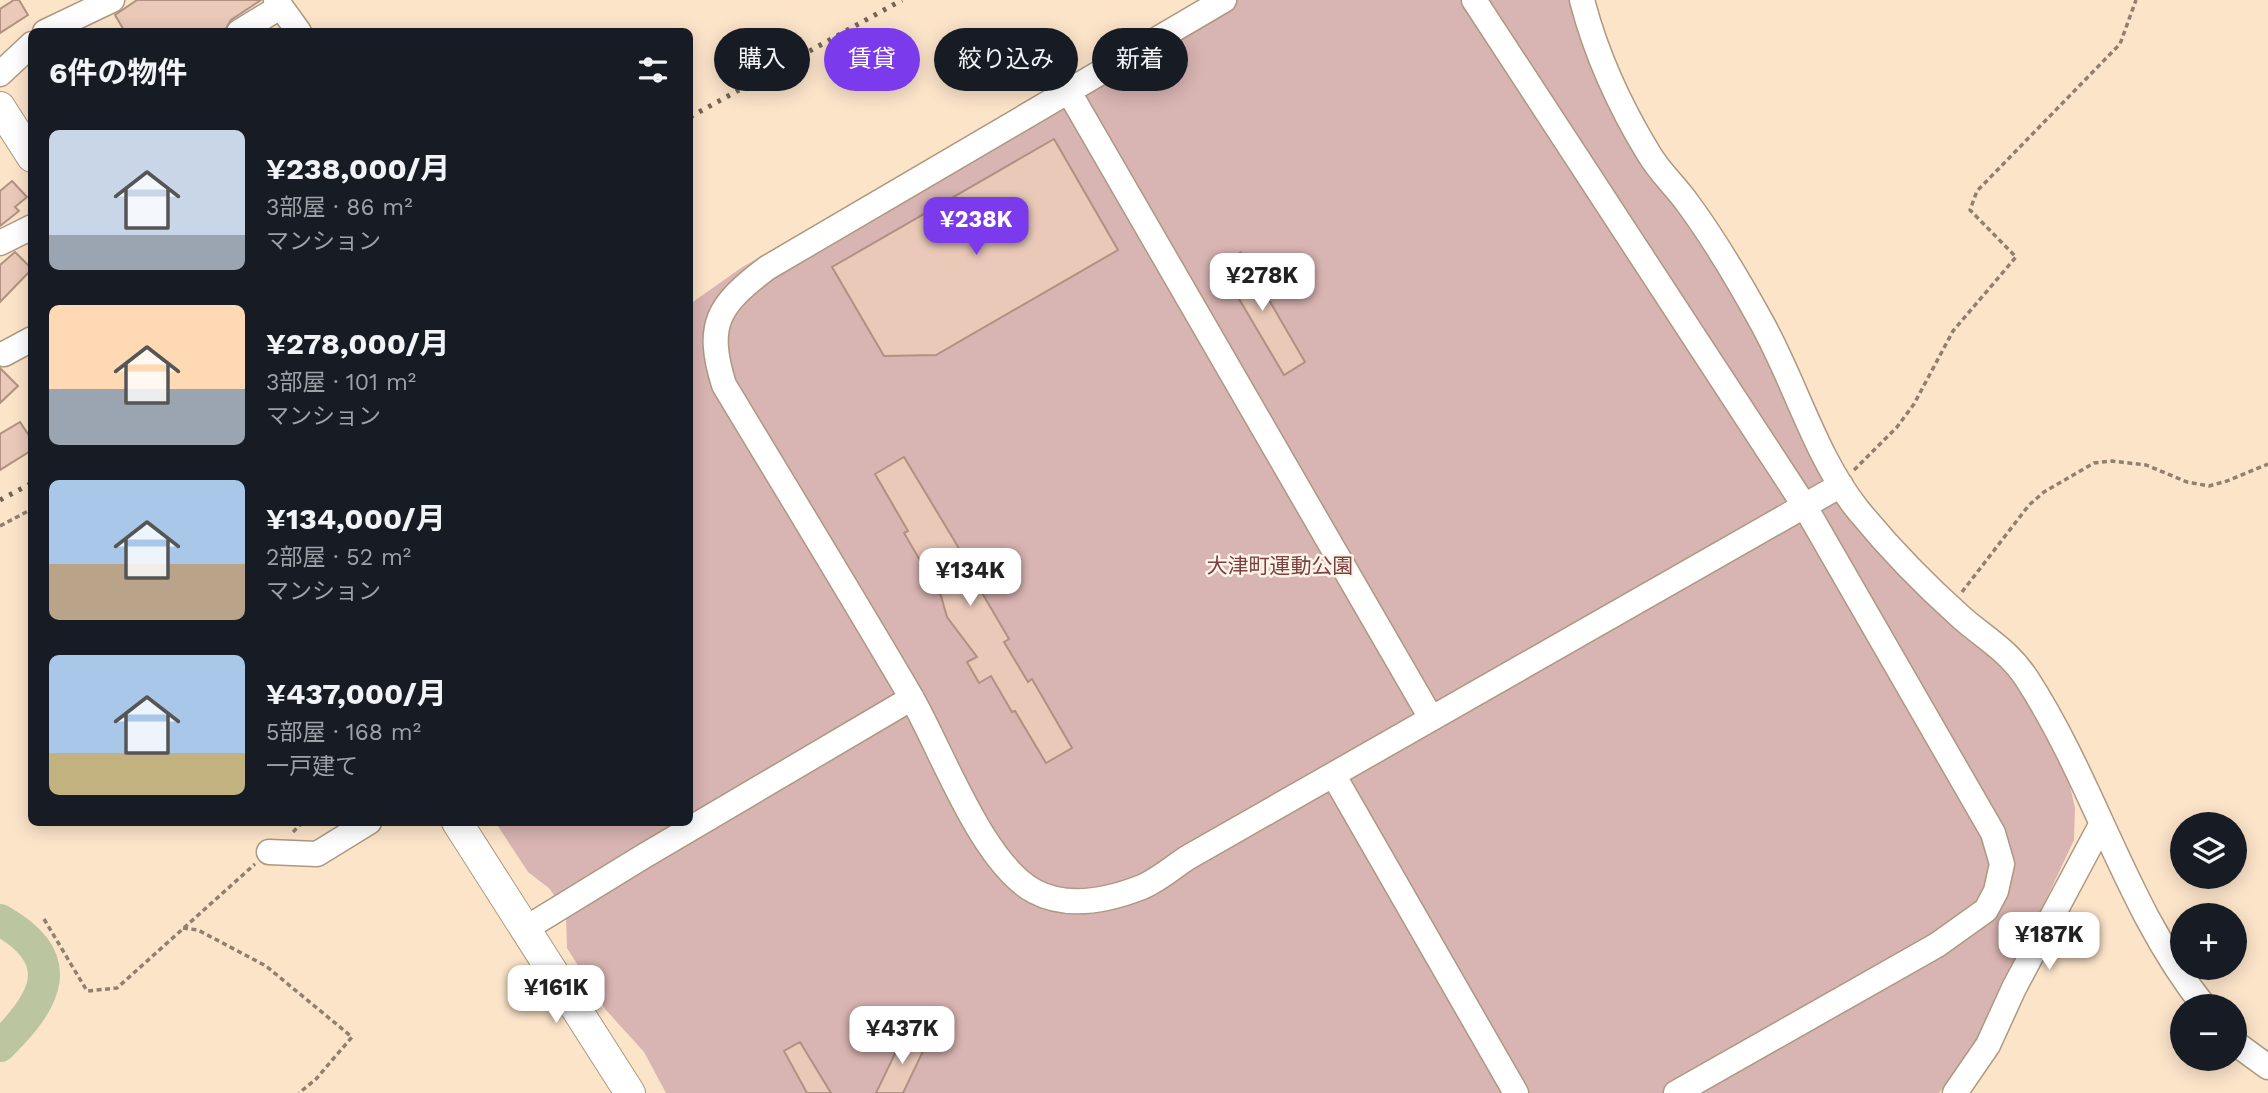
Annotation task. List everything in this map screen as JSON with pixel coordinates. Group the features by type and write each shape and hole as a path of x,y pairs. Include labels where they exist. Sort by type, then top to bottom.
{"main road":[{"path":"0,107 28,151"},
{"path":"460,826 630,1093"}],"street":[{"path":"54,28 113,0"},
{"path":"1224,0 767,268 734,293 716,324 715,357 724,385 912,698 987,843 1012,873 1032,890 1051,898 1094,901 1144,886 1186,858 1841,485"},
{"path":"1474,0 1804,505 1993,833 2002,864 1996,891 1986,910 1937,945 1676,1093"},
{"path":"1582,0 1598,55 1626,112 1650,156 1727,260 1776,348 1841,485 1857,509 1950,607 1999,645 2026,677 2067,749 2138,901 2179,975 2194,994"},
{"path":"245,28 278,4 296,28"},
{"path":"0,74 28,48"},
{"path":"1069,92 1432,718"},
{"path":"0,243 28,229"},
{"path":"4,354 28,341"},
{"path":"525,929 912,698"},
{"path":"1334,776 1516,1093"},
{"path":"1955,1093 1988,1045 2014,988 2101,825"},
{"path":"269,852 317,854 362,826"},
{"path":"2247,1052 2268,1067"}],"path":[{"path":"1841,485 1874,447 1898,427 1914,404 1954,331 2016,257 1970,210 1977,191 2120,44 2136,0"},
{"path":"1950,607 2029,505 2045,492 2094,463 2112,461 2146,465 2187,482 2210,486 2268,464"},
{"path":"0,526 28,511"},
{"path":"44,919 88,991 117,988 298,826"},
{"path":"183,928 198,930 267,966 352,1037 316,1079 299,1093"}],"green space":[{"name":"大津町運動公園","path":"1201,0 1572,0 1577,28 1635,146 1689,214 1751,322 1819,463 2004,658 2062,751 2075,808 2074,840 1986,1027 1939,1093 666,1093 644,1052 606,1010 567,948 566,915 550,889 528,872 498,826 693,826 693,302 741,268 1045,91 1078,91 1078,72 1092,64 1092,91 1188,91 1188,28 1153,28"}],"building":[{"path":"14,0 19,0 28,15 0,33 0,9"},
{"path":"137,0 261,0 231,20 226,28 123,28 115,15"},
{"path":"1054,139 1118,250 936,355 884,356 832,267"},
{"path":"12,181 27,197 15,207 19,211 0,226 0,191"},
{"path":"15,252 28,265 28,273 0,302 0,265"},
{"path":"1241,252 1305,362 1284,375 1219,265"},
{"path":"0,368 18,386 0,403"},
{"path":"20,422 28,434 28,452 0,470 0,434"},
{"path":"904,457 963,555 961,557 1009,639 1004,642 1028,682 1032,679 1072,748 1046,763 991,676 979,683 967,662 977,657 947,617 941,596 904,533 908,531 875,474"},
{"path":"905,1033 926,1045 903,1093 876,1093"},
{"path":"800,1042 831,1093 807,1093 784,1051"}],"waterway":[{"path":"0,920 22,935 36,950 43,965 44,981 39,997 29,1013 0,1046"}],"railway":[{"path":"693,115 902,0"},
{"path":"0,500 28,485"}]}
